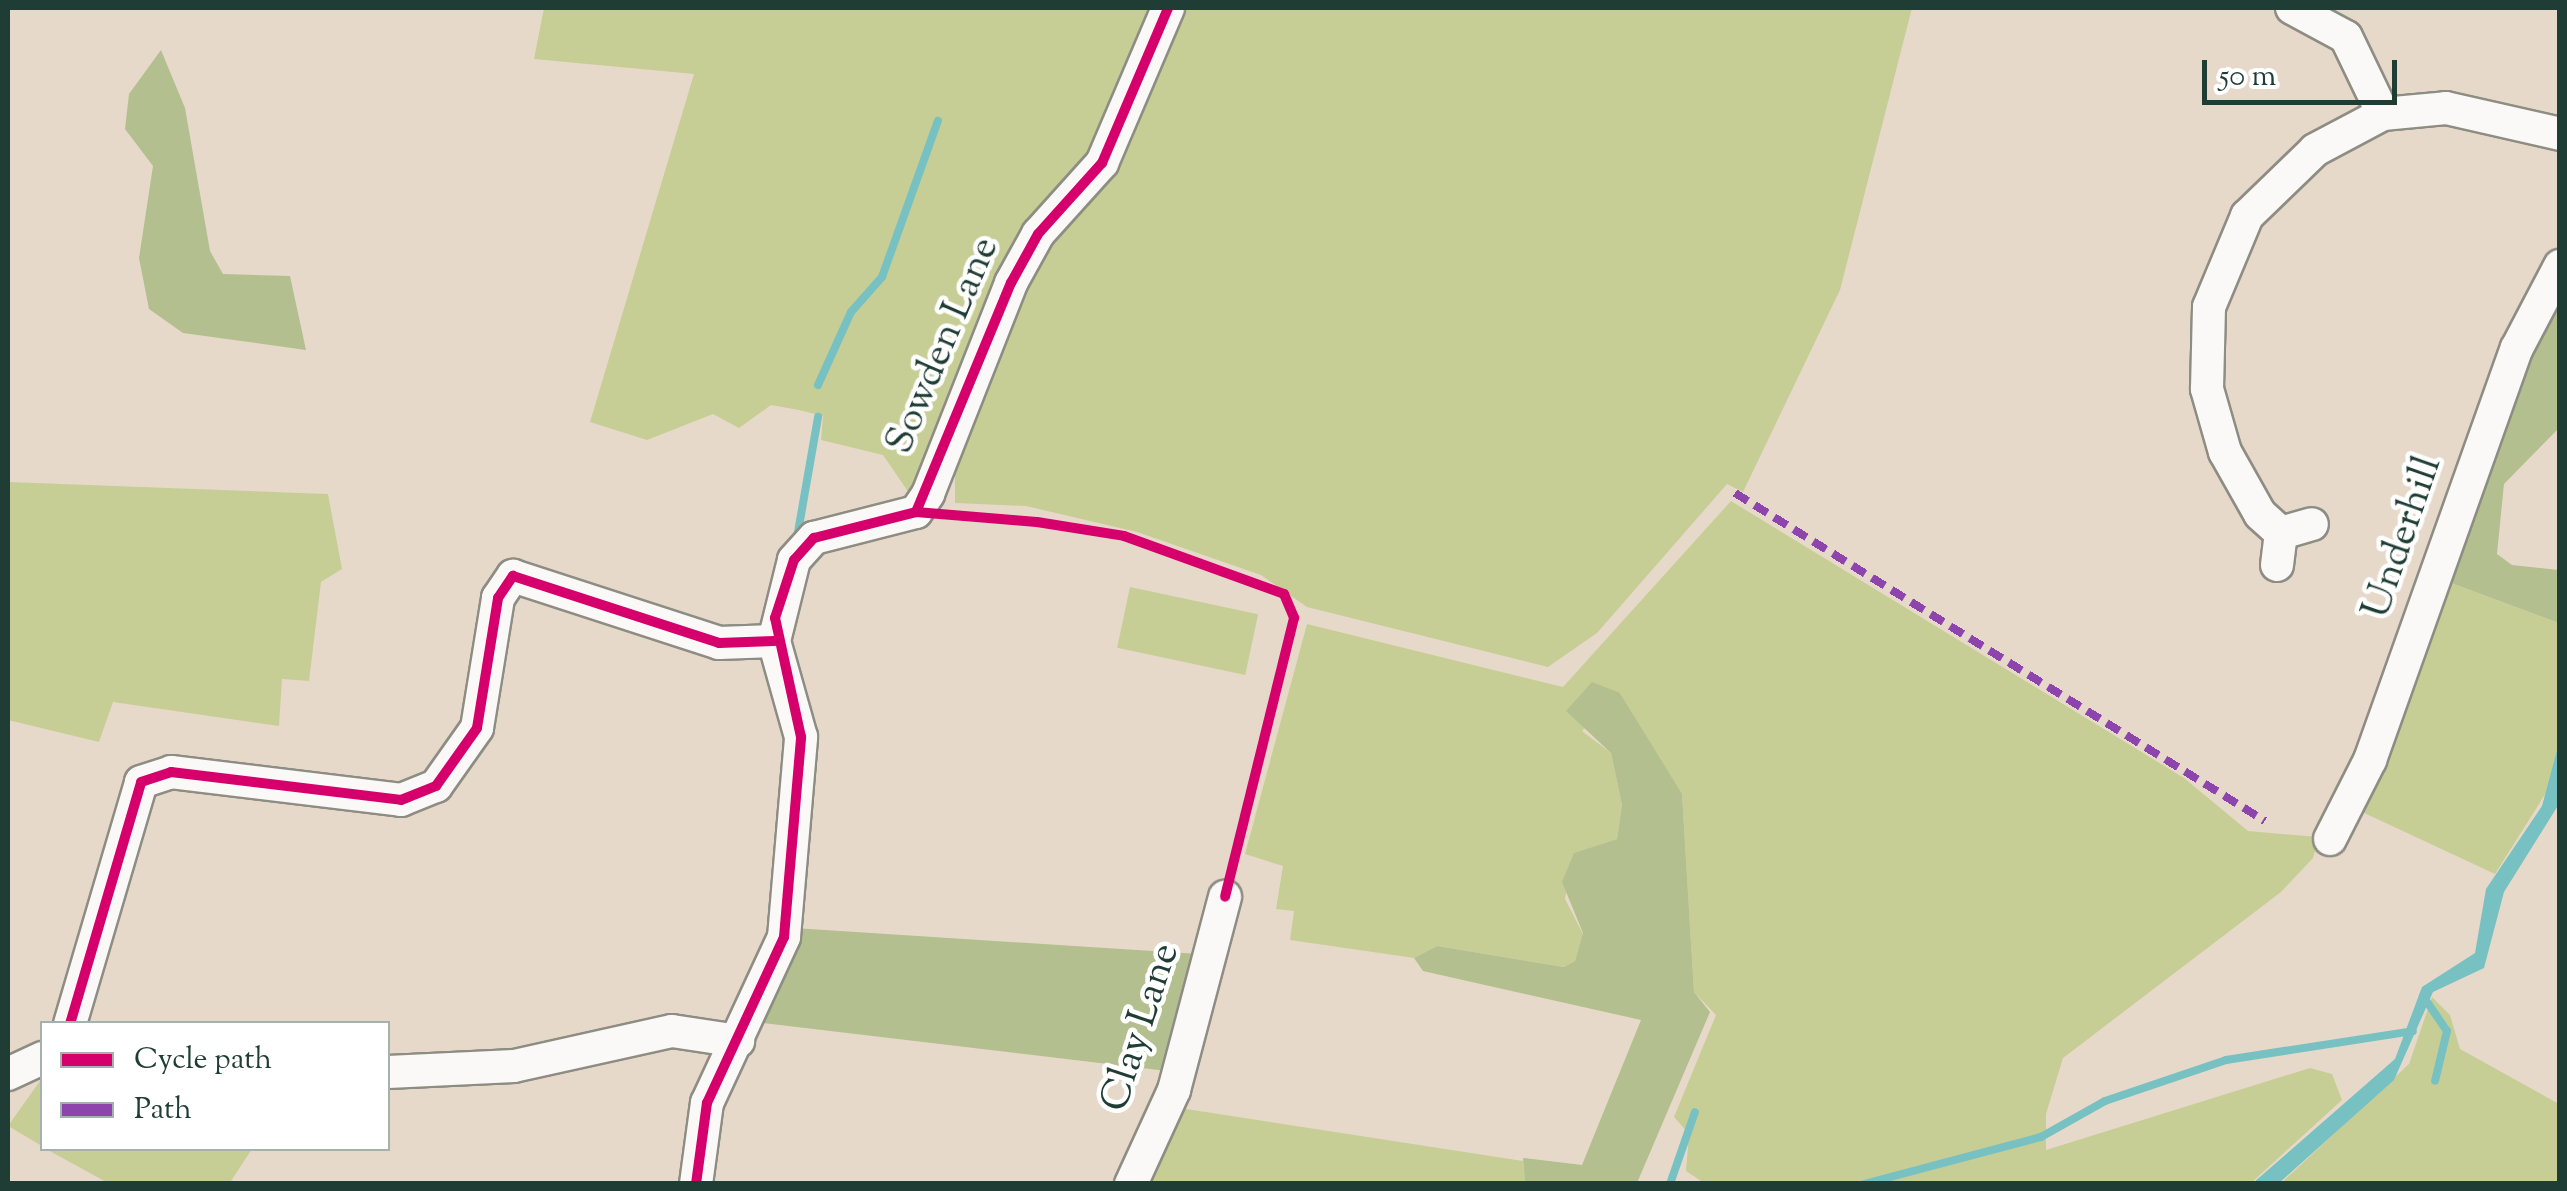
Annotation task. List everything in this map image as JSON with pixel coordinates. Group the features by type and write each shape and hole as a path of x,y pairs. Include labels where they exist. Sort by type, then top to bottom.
{"street":[{"name":"Sowden Lane","path":"774,641 803,547 916,512 944,462 1011,283 1038,234 1102,164 1168,8"},
{"path":"2292,8 2346,37 2383,114"},
{"path":"2290,540 2260,514 2210,415 2208,307 2233,237 2266,194 2315,150 2383,114 2446,108 2560,134"},
{"name":"Underhill","path":"2330,839 2370,760 2517,348 2560,266"},
{"path":"71,1021 141,782 171,772 401,800 436,786 477,728 498,598 513,576 719,643 774,641 802,737 800,826 784,937 707,1103 696,1184"},
{"name":"Clay Lane","path":"1130,1184 1180,1072 1225,897"},
{"path":"390,1072 514,1066 672,1031 738,1041"},
{"path":"8,1074 40,1059"}],"green space":[{"path":"544,8 1157,8 1100,143 1017,237 943,443 909,493 883,455 821,440 823,416 799,410 771,405 739,428 713,414 647,440 590,422 694,74 534,59"},
{"path":"1187,8 1912,8 1840,290 1743,492 1727,484 1597,633 1548,667 1307,607 1261,575 1137,532 1026,506 955,503 955,469 1040,256 1111,179"},
{"path":"161,50 185,108 210,251 223,274 290,276 306,350 183,333 149,309 139,258 153,166 125,129 129,94"},
{"path":"2559,290 2559,428 2504,484 2497,554 2512,565 2559,570 2559,623 2446,581 2474,475"},
{"path":"8,482 328,494 342,569 321,582 309,681 282,679 279,726 113,702 99,742 8,720"},
{"path":"1731,501 2184,778 2248,831 2319,837 2313,858 2281,892 2063,1058 2046,1114 2046,1150 2310,1068 2332,1074 2342,1100 2251,1183 1704,1183 1686,1171 1689,1134 1674,1117 1716,1015 1694,992 1682,795 1620,693 1582,731 1611,753 1622,805 1617,839 1575,853 1565,899 1583,934 1575,961 1564,967 1437,946 1414,958 1290,940 1294,911 1276,909 1283,866 1245,854 1307,624 1563,687"},
{"path":"2446,581 2559,623 2559,743 2549,788 2495,874 2360,811"},
{"path":"1130,587 1258,614 1245,675 1117,648"},
{"path":"1592,682 1620,693 1682,794 1694,992 1710,1012 1637,1183 1525,1183 1523,1158 1582,1165 1641,1020 1423,971 1414,958 1437,946 1564,967 1575,961 1583,933 1562,882 1574,853 1617,839 1622,805 1611,753 1566,711"},
{"path":"794,928 1199,954 1167,1071 763,1023"},
{"path":"2432,997 2450,1015 2460,1049 2559,1104 2559,1183 2280,1184 2409,1064"},
{"path":"40,1081 40,1145 8,1126"},
{"path":"1180,1108 1523,1161 1525,1183 1151,1184"},
{"path":"50,1151 251,1151 229,1184 108,1183"}],"water":[{"path":"2559,743 2559,804 2504,892 2484,968 2433,992 2394,1080 2279,1183 2253,1183 2395,1059 2422,987 2475,953 2486,889 2542,806"}],"waterway":[{"path":"818,385 851,312 882,277 938,121"},
{"path":"798,532 818,417"},
{"path":"2423,996 2447,1031 2435,1081"},
{"path":"1864,1184 2041,1137 2105,1101 2226,1060 2413,1031"},
{"path":"1670,1184 1695,1112"}],"marked path":[{"path":"1735,493 2265,821"}],"cycle path":[{"path":"916,512 1011,283 1038,234 1102,163 1168,8"},
{"path":"696,1184 707,1103 784,937 801,737 775,618 794,560 814,538 916,512 1037,522 1124,536 1284,594 1294,618 1225,897"},
{"path":"71,1021 141,782 171,772 401,800 436,786 477,728 498,598 513,576 719,643 774,641"}]}
